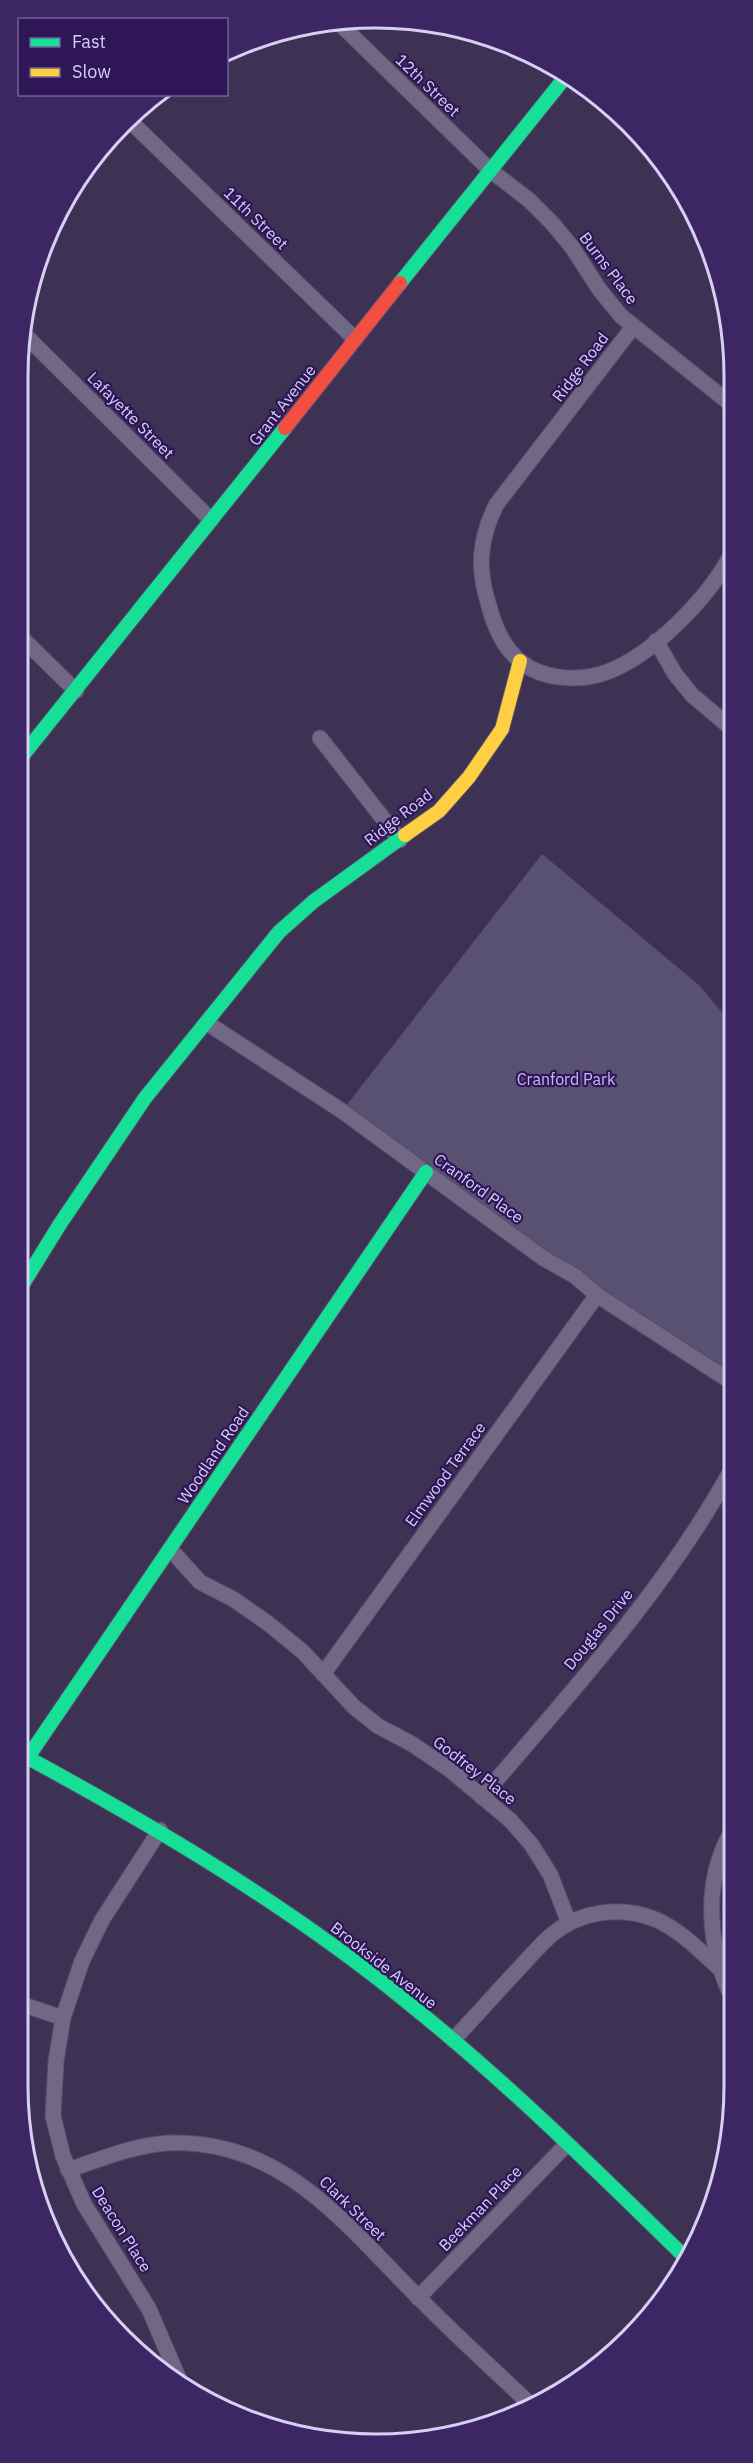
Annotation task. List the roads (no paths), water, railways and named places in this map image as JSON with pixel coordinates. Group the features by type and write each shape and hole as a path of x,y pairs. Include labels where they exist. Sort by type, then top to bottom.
{"street":[{"name":"12th Street","path":"346,30 490,170"},
{"name":"Grant Avenue","path":"28,749 76,692 561,82"},
{"name":"11th Street","path":"135,126 355,339"},
{"name":"Burns Place","path":"490,170 529,200 552,223 599,289 633,327 724,399"},
{"name":"Ridge Road","path":"28,1276 145,1098 279,932 314,901 439,811 469,777 502,729 520,661 492,619 485,594 480,570 481,548 486,525 496,505 633,327"},
{"name":"Lafayette Street","path":"30,340 211,520"},
{"path":"520,661 541,672 563,677 583,678 606,673 624,664 656,641 703,595 724,565"},
{"path":"656,641 675,674 693,695 724,722"},
{"path":"28,644 76,692"},
{"path":"320,738 400,840"},
{"name":"Cranford Place","path":"207,1023 342,1111 543,1258 575,1276 597,1295 724,1377"},
{"name":"Woodland Road","path":"28,1748 170,1549 426,1172"},
{"name":"Elmwood Terrace","path":"323,1674 597,1295"},
{"name":"Douglas Drive","path":"482,1797 640,1607 688,1540 724,1482"},
{"name":"Godfrey Place","path":"170,1549 200,1582 233,1599 303,1652 378,1726 412,1744 449,1769 510,1820 531,1844 558,1890 570,1923"},
{"name":"Brookside Avenue","path":"28,1758 160,1830 296,1918 371,1973 453,2040 567,2144 681,2254"},
{"name":"Deacon Place","path":"160,1830 102,1920 82,1961 63,2018 56,2061 53,2116 68,2170 84,2204 149,2309 175,2370"},
{"path":"724,1850 715,1875 711,1906 712,1934 724,1979"},
{"path":"453,2040 548,1937 570,1923 591,1915 614,1911 635,1913 657,1920 675,1929 720,1969"},
{"path":"28,2006 63,2018"},
{"name":"Clark Street","path":"68,2170 143,2146 171,2143 205,2145 238,2153 285,2174 318,2197 418,2298 526,2401"},
{"name":"Beekman Place","path":"418,2298 567,2144"}],"park label":[{"name":"Cranford Park","path":"566,1079"}]}
